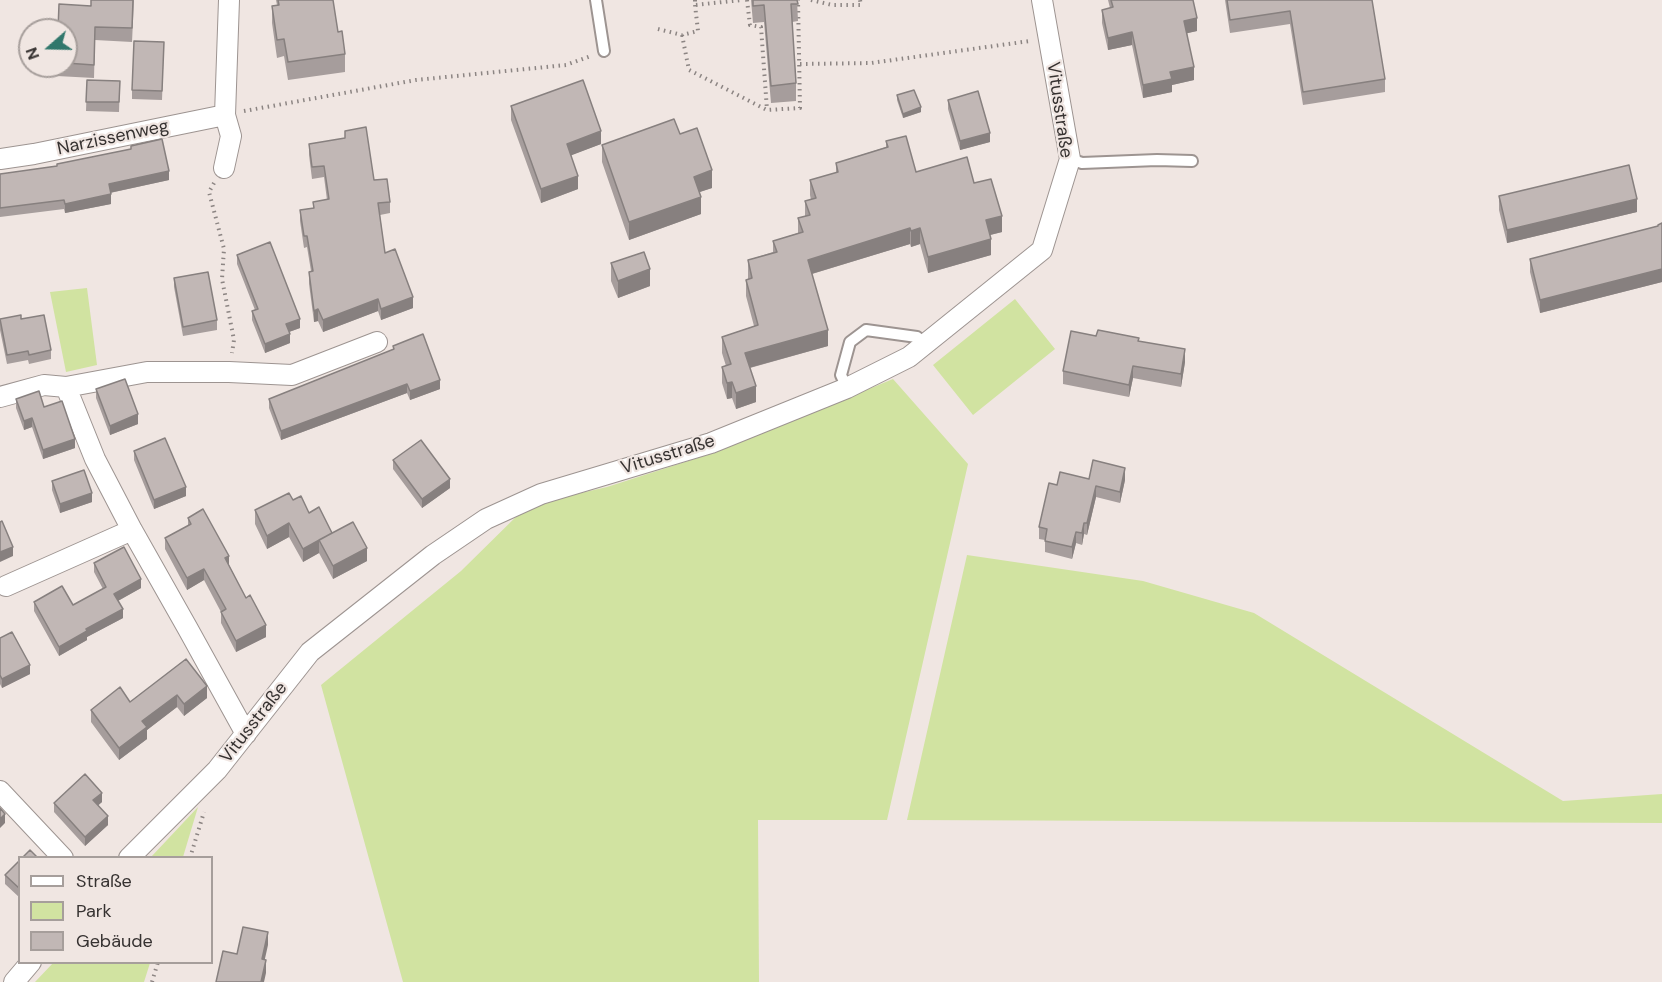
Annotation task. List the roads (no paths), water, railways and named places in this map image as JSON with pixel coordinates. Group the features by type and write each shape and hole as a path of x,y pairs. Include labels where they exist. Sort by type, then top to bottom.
{"street":[{"path":"224,168 231,136 225,115 229,0"},
{"name":"Vitusstraße","path":"131,856 217,770 310,652 433,555 486,519 541,494 711,443 847,388 909,357 1042,250 1070,159 1042,0"},
{"name":"Narzissenweg","path":"0,159 225,115"},
{"path":"0,397 44,385 66,387 147,372 291,375 377,342"},
{"path":"66,387 95,459 246,734"},
{"path":"6,586 132,530"},
{"path":"0,790 61,856"},
{"path":"14,982 30,964"}],"lane":[{"path":"596,0 604,51"},
{"path":"1070,159 1082,163 1192,161"},
{"path":"847,388 841,375 850,342 866,330 917,337 926,344"}]}
